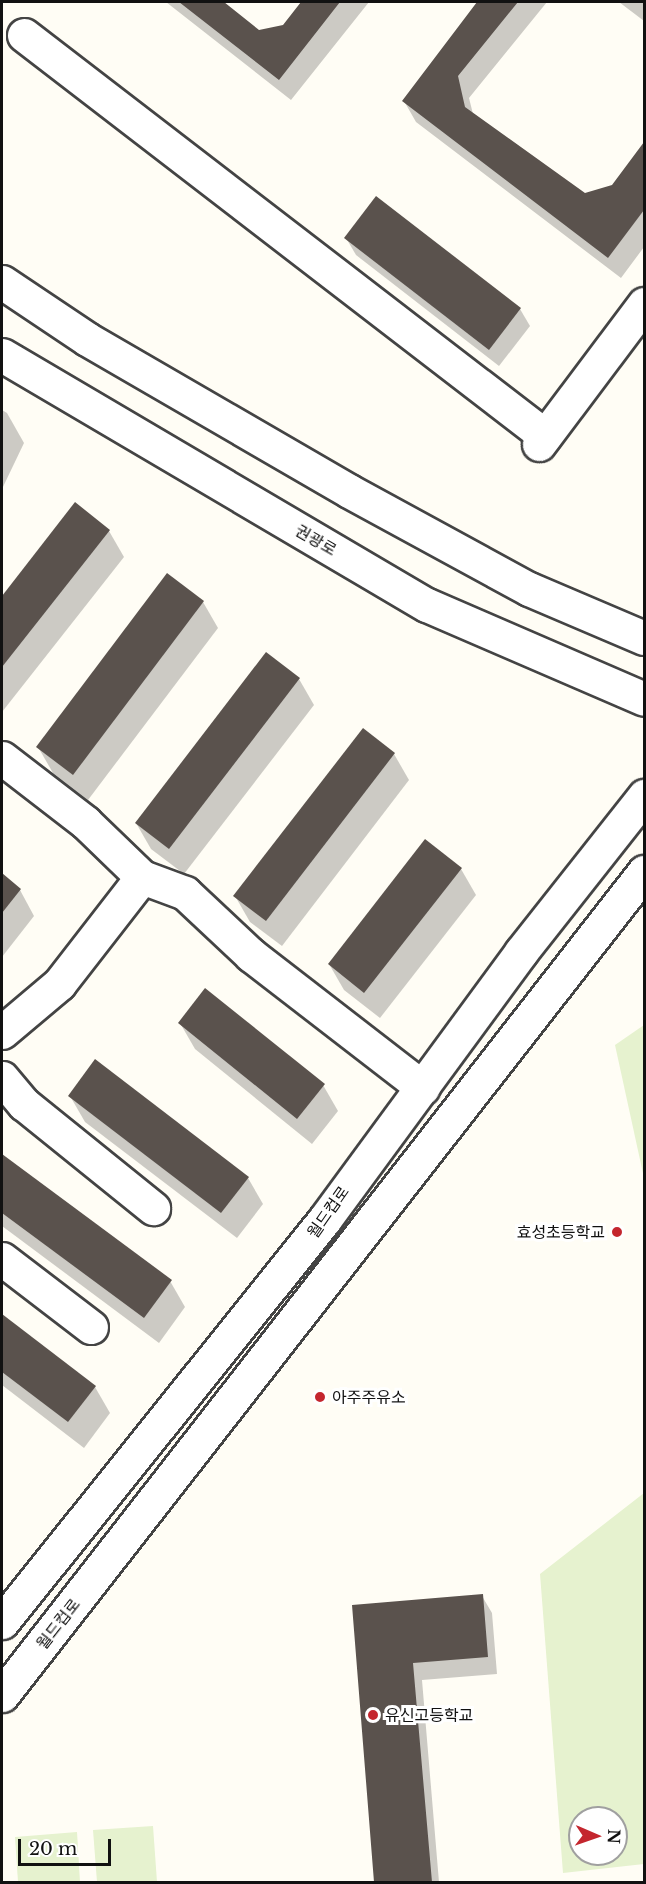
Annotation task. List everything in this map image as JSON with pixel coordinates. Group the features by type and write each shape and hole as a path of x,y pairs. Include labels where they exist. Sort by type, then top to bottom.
{"street":[{"path":"24,35 542,440 645,304"},
{"path":"2,282 87,339 349,492 528,589 645,638"},
{"path":"2,300 87,339"},
{"name":"권광로","path":"2,355 427,605 645,699"},
{"path":"2,758 85,822 142,877 185,894 251,955 423,1088"},
{"name":"월드컵로","path":"2,1622 326,1219 521,952 645,796"},
{"name":"월드컵로","path":"2,1695 645,872"},
{"path":"2,1032 59,984 142,877"},
{"path":"2,1078 24,1104 153,1208"},
{"path":"2,1259 91,1327"}],"green space":[{"path":"644,1025 644,1178 615,1045"},
{"path":"644,1493 644,1864 628,1866 628,1806 568,1806 568,1866 626,1866 563,1873 540,1574"},
{"path":"153,1826 157,1882 97,1882 93,1830"},
{"path":"77,1832 80,1882 18,1882 15,1837"}],"building":[{"path":"179,2 224,2 259,30 283,25 301,2 340,2 279,80"},
{"path":"477,2 518,2 458,76 465,107 585,193 612,185 644,142 644,210 608,258 402,101"},
{"path":"376,196 521,308 489,350 344,238"},
{"path":"75,502 110,530 2,667 2,596"},
{"path":"167,573 204,601 73,775 36,747"},
{"path":"266,652 300,678 169,849 135,823"},
{"path":"363,728 395,753 266,921 233,896"},
{"path":"425,839 462,868 364,993 328,964"},
{"path":"2,873 21,889 2,913"},
{"path":"205,988 325,1084 297,1119 178,1023"},
{"path":"95,1059 249,1177 221,1213 68,1096"},
{"path":"2,1154 172,1280 144,1318 2,1213"},
{"path":"2,1314 96,1386 68,1422 2,1372"},
{"path":"483,1594 488,1657 413,1663 432,1882 374,1882 352,1605"}],"place":[{"name":"효성초등학교","path":"617,1232"},
{"name":"아주주유소","path":"320,1397"},
{"name":"유신고등학교","path":"373,1715"}]}
